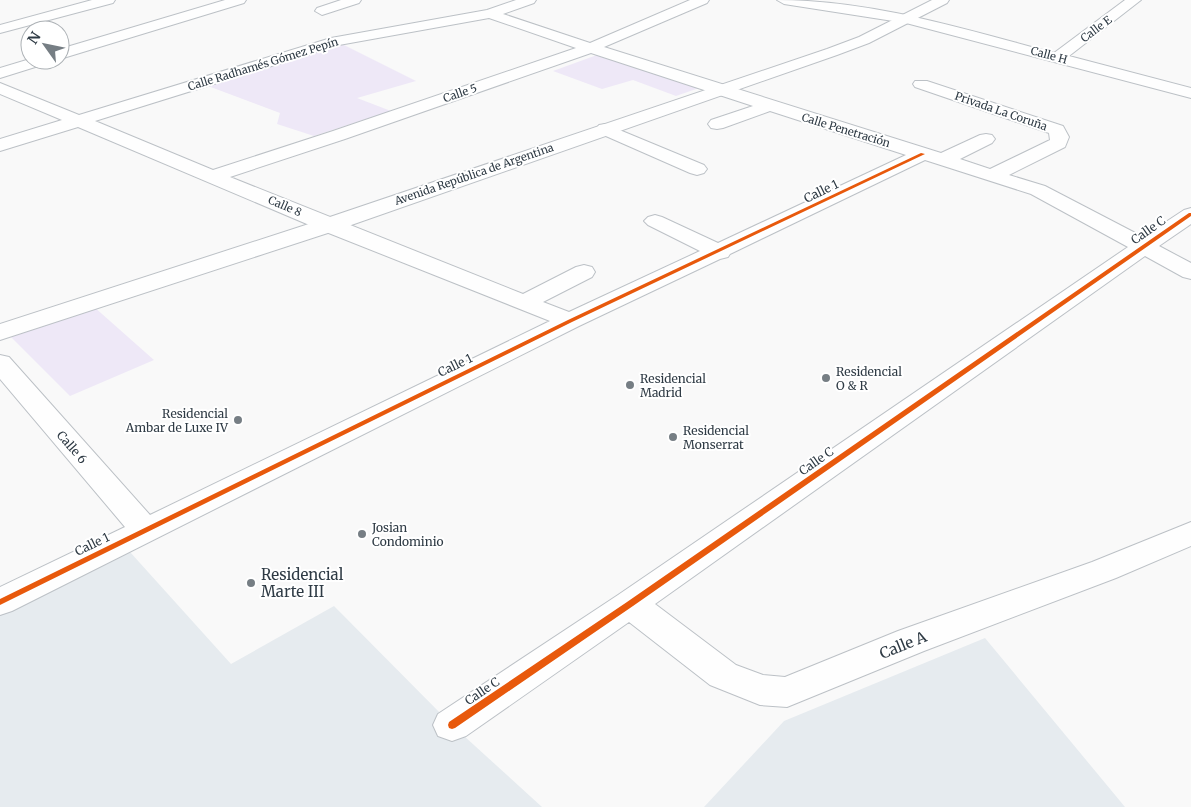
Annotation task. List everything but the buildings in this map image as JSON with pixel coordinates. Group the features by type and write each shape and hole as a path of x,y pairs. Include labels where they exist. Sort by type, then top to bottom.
{"street":[{"path":"0,29 108,0"},
{"path":"70,51 240,0"},
{"path":"322,11 354,0"},
{"name":"Calle Radhamés Gómez Pepín","path":"0,145 336,41 490,14 529,0"},
{"name":"Calle 5","path":"213,176 339,136 590,48 702,0"},
{"name":"Calle H","path":"784,0 907,19 1191,93"},
{"name":"Avenida República de Argentina","path":"0,332 329,225 864,40 942,0"},
{"name":"Calle E","path":"1058,57 1134,0"},
{"name":"Calle Penetración","path":"490,14 718,90 993,175 1053,196 1191,272"},
{"path":"0,73 20,67"},
{"name":"Privada La Coruña","path":"921,84 1057,130 1060,137 1058,143 993,175"},
{"name":"Calle 8","path":"0,88 329,225 570,321"},
{"path":"717,124 768,106"},
{"path":"605,129 697,168"},
{"name":"Calle 1","path":"0,602 570,321 933,157 986,139"},
{"name":"Calle C","path":"452,725 630,604 1191,214"},
{"path":"655,220 720,252"},
{"path":"523,302 584,272"},
{"name":"Calle 6","path":"0,363 144,530"},
{"name":"Calle A","path":"630,604 723,674 760,690 787,692 911,641 1104,570 1191,533"}],"shaded area":[{"path":"336,41 416,81 357,98 391,111 314,136 277,124 280,113 200,83"},
{"path":"597,55 699,88 676,96 633,80 602,89 553,71"},
{"path":"93,306 154,360 70,396 10,336"},
{"path":"121,542 231,664 334,606 452,725 542,807 0,807 0,609"},
{"path":"985,638 1125,807 704,807 784,721"}],"cycle path":[{"path":"0,602 570,321 923,154"},
{"path":"452,725 630,604 1191,214"}],"place":[{"name":"Residencial O & R","path":"826,378"},
{"name":"Residencial Madrid","path":"630,385"},
{"name":"Residencial Ambar de Luxe IV","path":"238,420"},
{"name":"Residencial Monserrat","path":"673,437"},
{"name":"Josian Condominio","path":"362,534"},
{"name":"Residencial Marte III","path":"251,583"}]}
